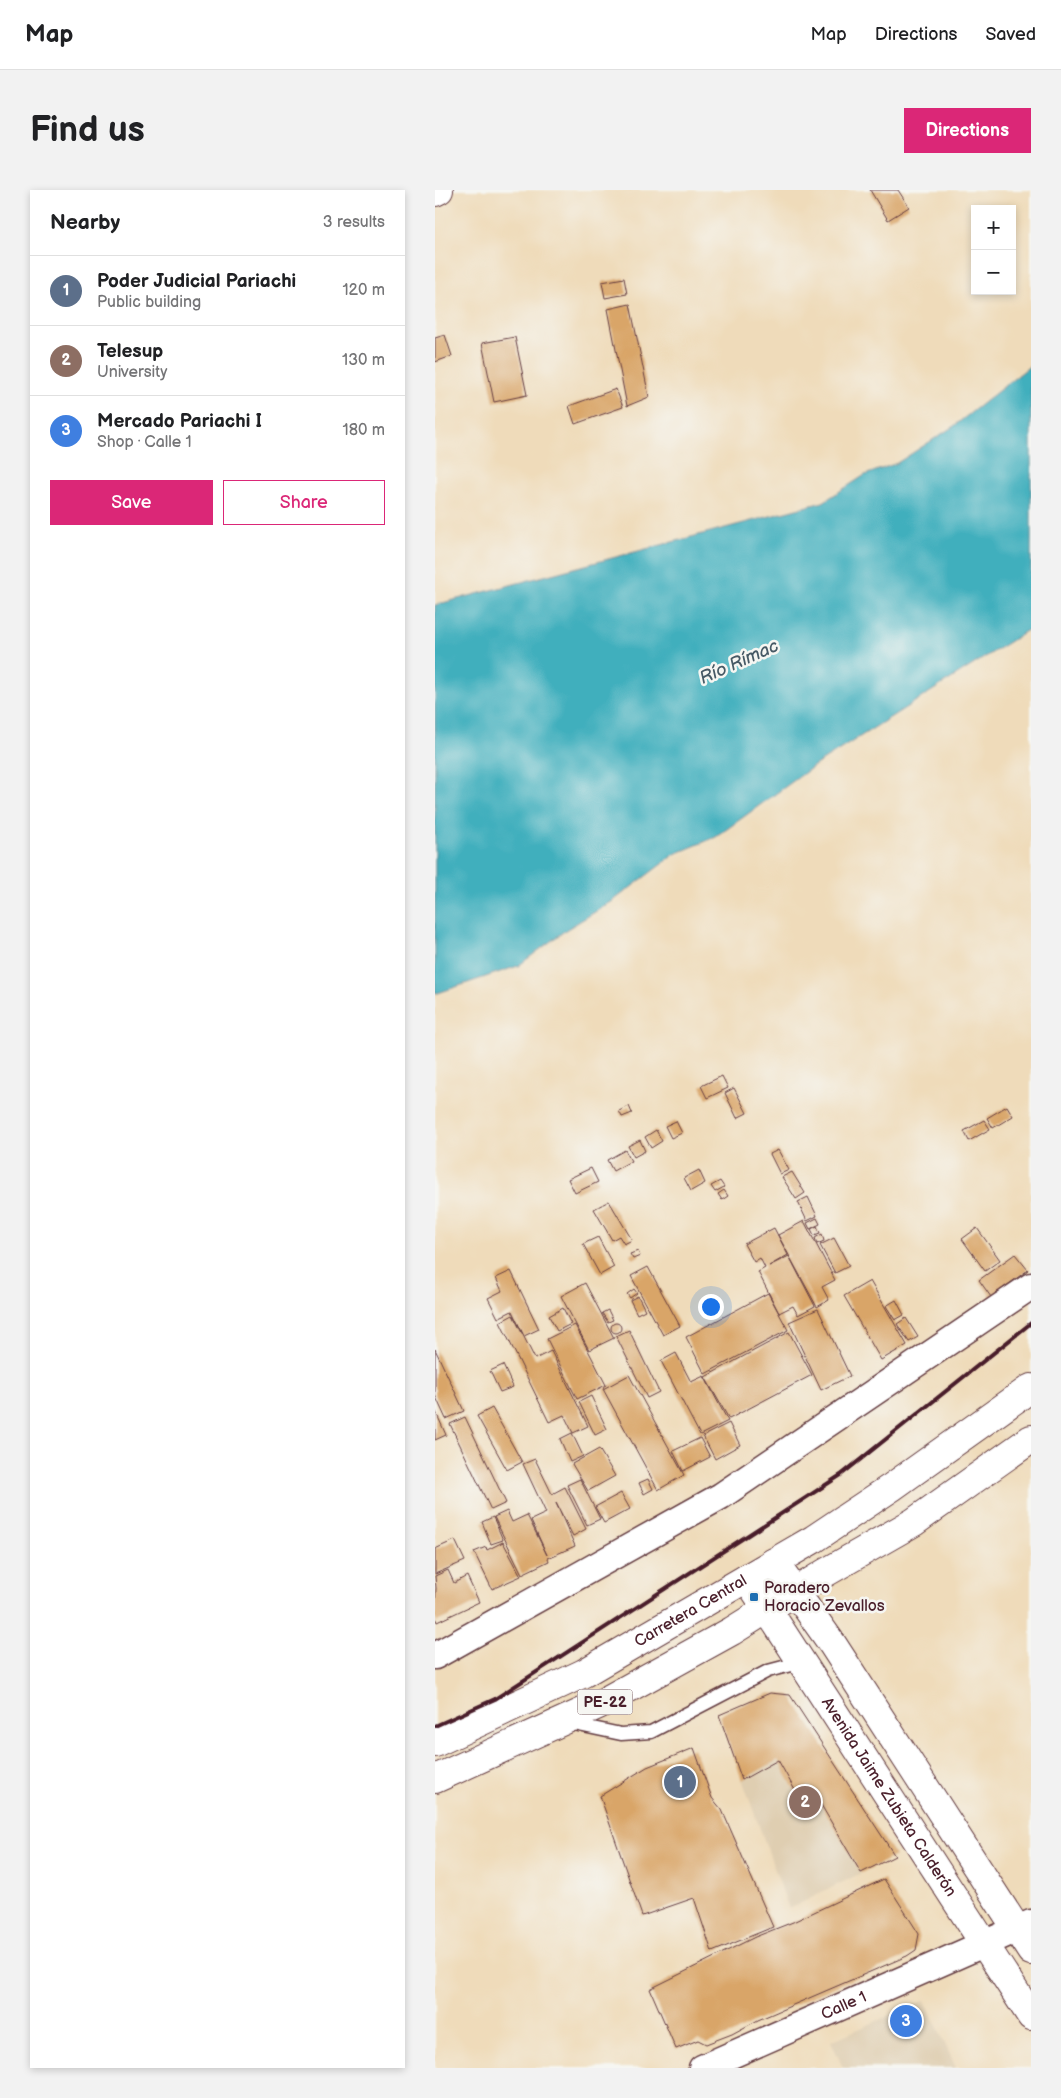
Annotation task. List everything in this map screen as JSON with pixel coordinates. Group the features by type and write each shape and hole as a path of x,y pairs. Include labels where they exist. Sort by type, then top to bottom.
{"main road":[{"path":"435,192 439,190"},
{"name":"Carretera Central","path":"435,1743 584,1673 814,1539 892,1488 1031,1388"},
{"name":"PE-22","path":"435,1779 598,1706 767,1610 914,1522 1031,1439"},
{"name":"Avenida Jaime Zubieta Calderón","path":"774,1562 833,1644 1026,1935"},
{"name":"Avenida Jaime Zubieta Calderón","path":"747,1578 1031,2016"},
{"path":"802,1662 833,1644"}],"street":[{"path":"435,1656 721,1496 1031,1286"},
{"name":"Calle 1","path":"702,2068 985,1944 1026,1935"}],"lane":[{"path":"562,1722 621,1734 651,1732 768,1671 802,1662"}],"shaded area":[{"path":"770,1693 790,1695 895,1856 789,1909 719,1715"},
{"path":"925,2000 956,2068 843,2068 831,2041"}],"water":[{"name":"Río Rímac","path":"1031,365 1031,628 814,766 716,837 675,854 613,901 567,929 518,966 435,994 435,605 823,502 865,475 897,463 954,426"}],"building":[{"path":"870,190 898,190 909,207 888,220"},
{"path":"624,278 627,294 605,298 602,282"},
{"path":"630,304 649,397 627,406 608,309"},
{"path":"445,335 452,356 435,362 435,338"},
{"path":"515,337 527,395 494,402 482,343"},
{"path":"616,389 623,407 575,424 569,406"},
{"path":"722,1076 728,1088 707,1098 701,1086"},
{"path":"734,1088 747,1113 737,1118 725,1093"},
{"path":"629,1106 632,1113 622,1117 619,1111"},
{"path":"1007,1106 1013,1116 993,1128 987,1118"},
{"path":"984,1120 990,1129 969,1141 964,1131"},
{"path":"676,1121 682,1133 671,1138 665,1126"},
{"path":"656,1130 662,1141 651,1148 645,1137"},
{"path":"640,1140 645,1151 634,1157 628,1146"},
{"path":"625,1150 631,1161 613,1171 607,1160"},
{"path":"778,1150 789,1170 780,1174 770,1154"},
{"path":"591,1168 598,1182 575,1193 568,1179"},
{"path":"699,1170 705,1183 691,1191 684,1178"},
{"path":"792,1172 805,1193 796,1199 782,1177"},
{"path":"720,1181 724,1187 715,1192 711,1186"},
{"path":"724,1190 728,1196 722,1200 718,1194"},
{"path":"808,1197 817,1216 807,1221 798,1202"},
{"path":"609,1201 632,1240 624,1244 619,1236 612,1240 594,1209"},
{"path":"817,1218 820,1224 810,1229 807,1223"},
{"path":"804,1221 835,1280 822,1287 829,1300 817,1307 778,1235"},
{"path":"817,1226 820,1233 814,1235 811,1229"},
{"path":"774,1228 788,1255 769,1266 789,1256 815,1306 798,1315 793,1306 779,1313 758,1272 765,1268 760,1258 754,1262 744,1244"},
{"path":"977,1228 1000,1260 985,1271 962,1239"},
{"path":"822,1234 824,1241 817,1244 815,1238"},
{"path":"598,1237 614,1267 600,1275 583,1244"},
{"path":"834,1238 849,1266 835,1273 820,1245"},
{"path":"638,1251 640,1256 633,1259 630,1254"},
{"path":"1015,1254 1028,1270 991,1297 979,1280"},
{"path":"648,1267 680,1326 663,1335 631,1276"},
{"path":"511,1271 539,1329 524,1336 512,1311 498,1318 488,1298 502,1291 496,1278"},
{"path":"870,1281 907,1345 881,1360 844,1296"},
{"path":"585,1283 614,1338 589,1350 561,1296"},
{"path":"634,1289 637,1293 630,1298 627,1294"},
{"path":"768,1293 788,1330 705,1374 686,1337"},
{"path":"638,1296 645,1310 637,1314 630,1300"},
{"path":"896,1300 904,1315 895,1320 886,1306"},
{"path":"563,1308 571,1324 557,1331 549,1316"},
{"path":"818,1309 850,1376 821,1390 789,1322"},
{"path":"608,1310 613,1320 608,1322 602,1313"},
{"path":"513,1315 535,1359 551,1351 588,1426 573,1433 564,1415 549,1422 500,1322"},
{"path":"906,1318 918,1337 909,1342 897,1324"},
{"path":"614,1323 618,1323 621,1328 620,1332 614,1333 611,1330 611,1326"},
{"path":"575,1325 606,1385 577,1399 547,1339"},
{"path":"629,1330 659,1392 647,1398 616,1336"},
{"path":"789,1332 812,1375 729,1419 705,1377"},
{"path":"435,1349 464,1411 446,1419 435,1395"},
{"path":"676,1353 691,1382 704,1376 728,1421 700,1435 661,1361"},
{"path":"503,1365 513,1387 500,1392 490,1371"},
{"path":"629,1375 684,1475 658,1490 603,1389"},
{"path":"591,1396 607,1429 595,1435 579,1402"},
{"path":"492,1408 522,1462 507,1470 477,1416"},
{"path":"435,1410 446,1435 435,1440"},
{"path":"465,1417 506,1503 491,1510 450,1424"},
{"path":"729,1423 740,1445 715,1459 703,1436"},
{"path":"572,1433 583,1456 570,1462 560,1439"},
{"path":"700,1438 710,1457 683,1471 673,1451"},
{"path":"599,1449 615,1476 588,1491 572,1464"},
{"path":"535,1459 552,1494 565,1487 586,1529 573,1536 556,1503 575,1546 548,1558 549,1561 522,1574 494,1517 507,1511 512,1522 527,1515 547,1555 531,1520 546,1513 523,1464"},
{"path":"580,1479 600,1519 587,1525 567,1485"},
{"path":"648,1479 653,1489 644,1494 639,1483"},
{"path":"621,1493 630,1509 604,1523 595,1507"},
{"path":"493,1517 503,1540 491,1544 482,1522"},
{"path":"455,1540 465,1561 435,1574 435,1549"},
{"path":"503,1542 521,1576 492,1589 474,1552 486,1547 487,1550"},
{"path":"448,1570 454,1583 467,1576 479,1602 437,1622 435,1617 435,1576"},
{"path":"770,1693 790,1695 895,1856 861,1873 810,1786 796,1792 778,1760 742,1780 719,1715"},
{"path":"694,1748 712,1798 722,1810 773,1927 712,1952 694,1898 642,1916 600,1796 647,1767"},
{"path":"884,1879 919,1934 916,1950 907,1956 758,2020 732,2034 706,2044 698,2040 676,2049 650,1989 755,1937 793,1922"}],"railway":[{"path":"435,1726 495,1699 841,1475 1031,1323"}],"place":[{"name":"Paradero Horacio Zevallos","path":"754,1597"},
{"name":"Poder Judicial Pariachi","path":"680,1782"},
{"name":"Telesup","path":"805,1802"},
{"name":"Mercado Pariachi I","path":"906,2021"}]}
